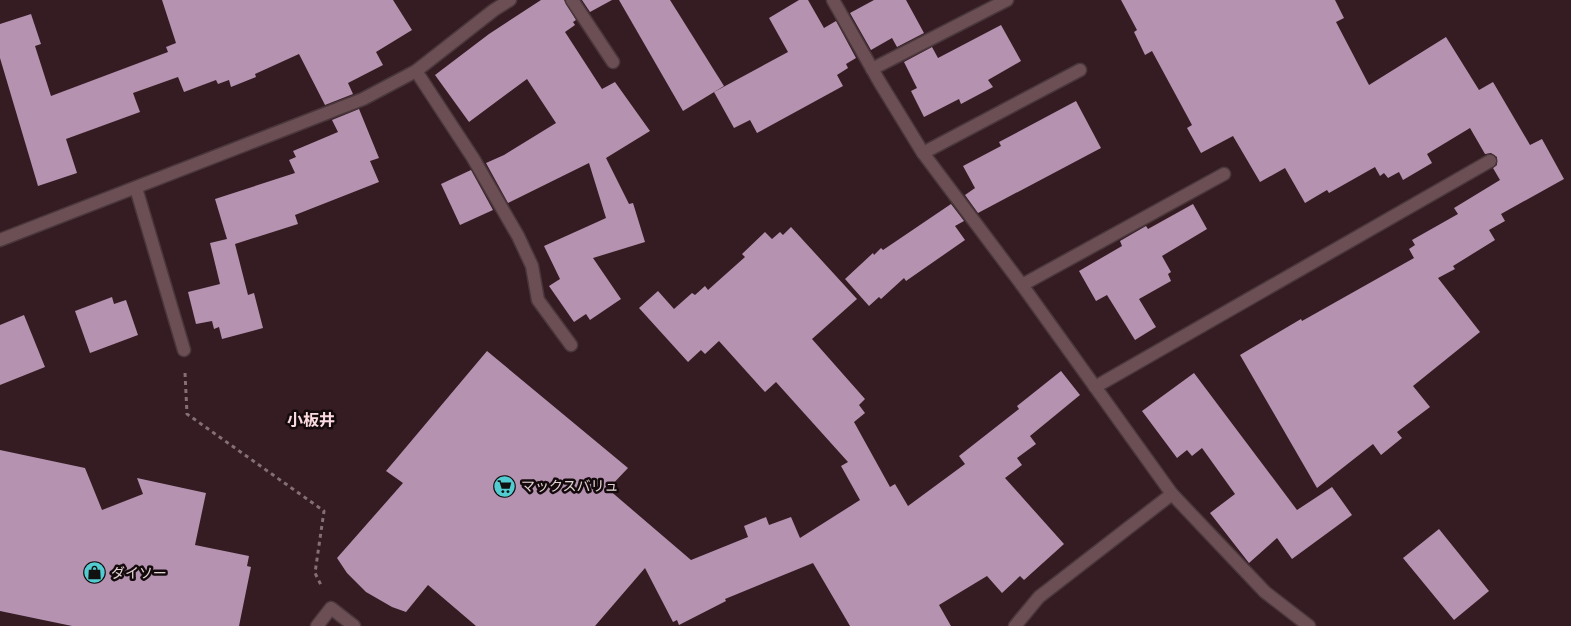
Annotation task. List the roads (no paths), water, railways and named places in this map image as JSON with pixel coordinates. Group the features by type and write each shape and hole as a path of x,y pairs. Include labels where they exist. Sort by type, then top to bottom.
{"street":[{"path":"0,240 363,99 416,71 494,10 510,0"},
{"path":"572,0 613,62"},
{"path":"833,0 923,153 1022,285 1172,494 1265,592 1309,626"},
{"path":"872,69 1007,0"},
{"path":"923,153 1080,70"},
{"path":"416,71 473,158 518,236 532,266 538,300 571,345"},
{"path":"1095,388 1490,161"},
{"path":"1022,285 1224,174"},
{"path":"136,188 184,350"},
{"path":"1015,626 1038,597 1172,494"},
{"path":"317,626 331,608 354,626"}],"place":[{"name":"マックスバリュ","path":"505,486"},
{"name":"ダイソー","path":"95,573"}],"district":[{"name":"小板井","path":"311,420"}]}
